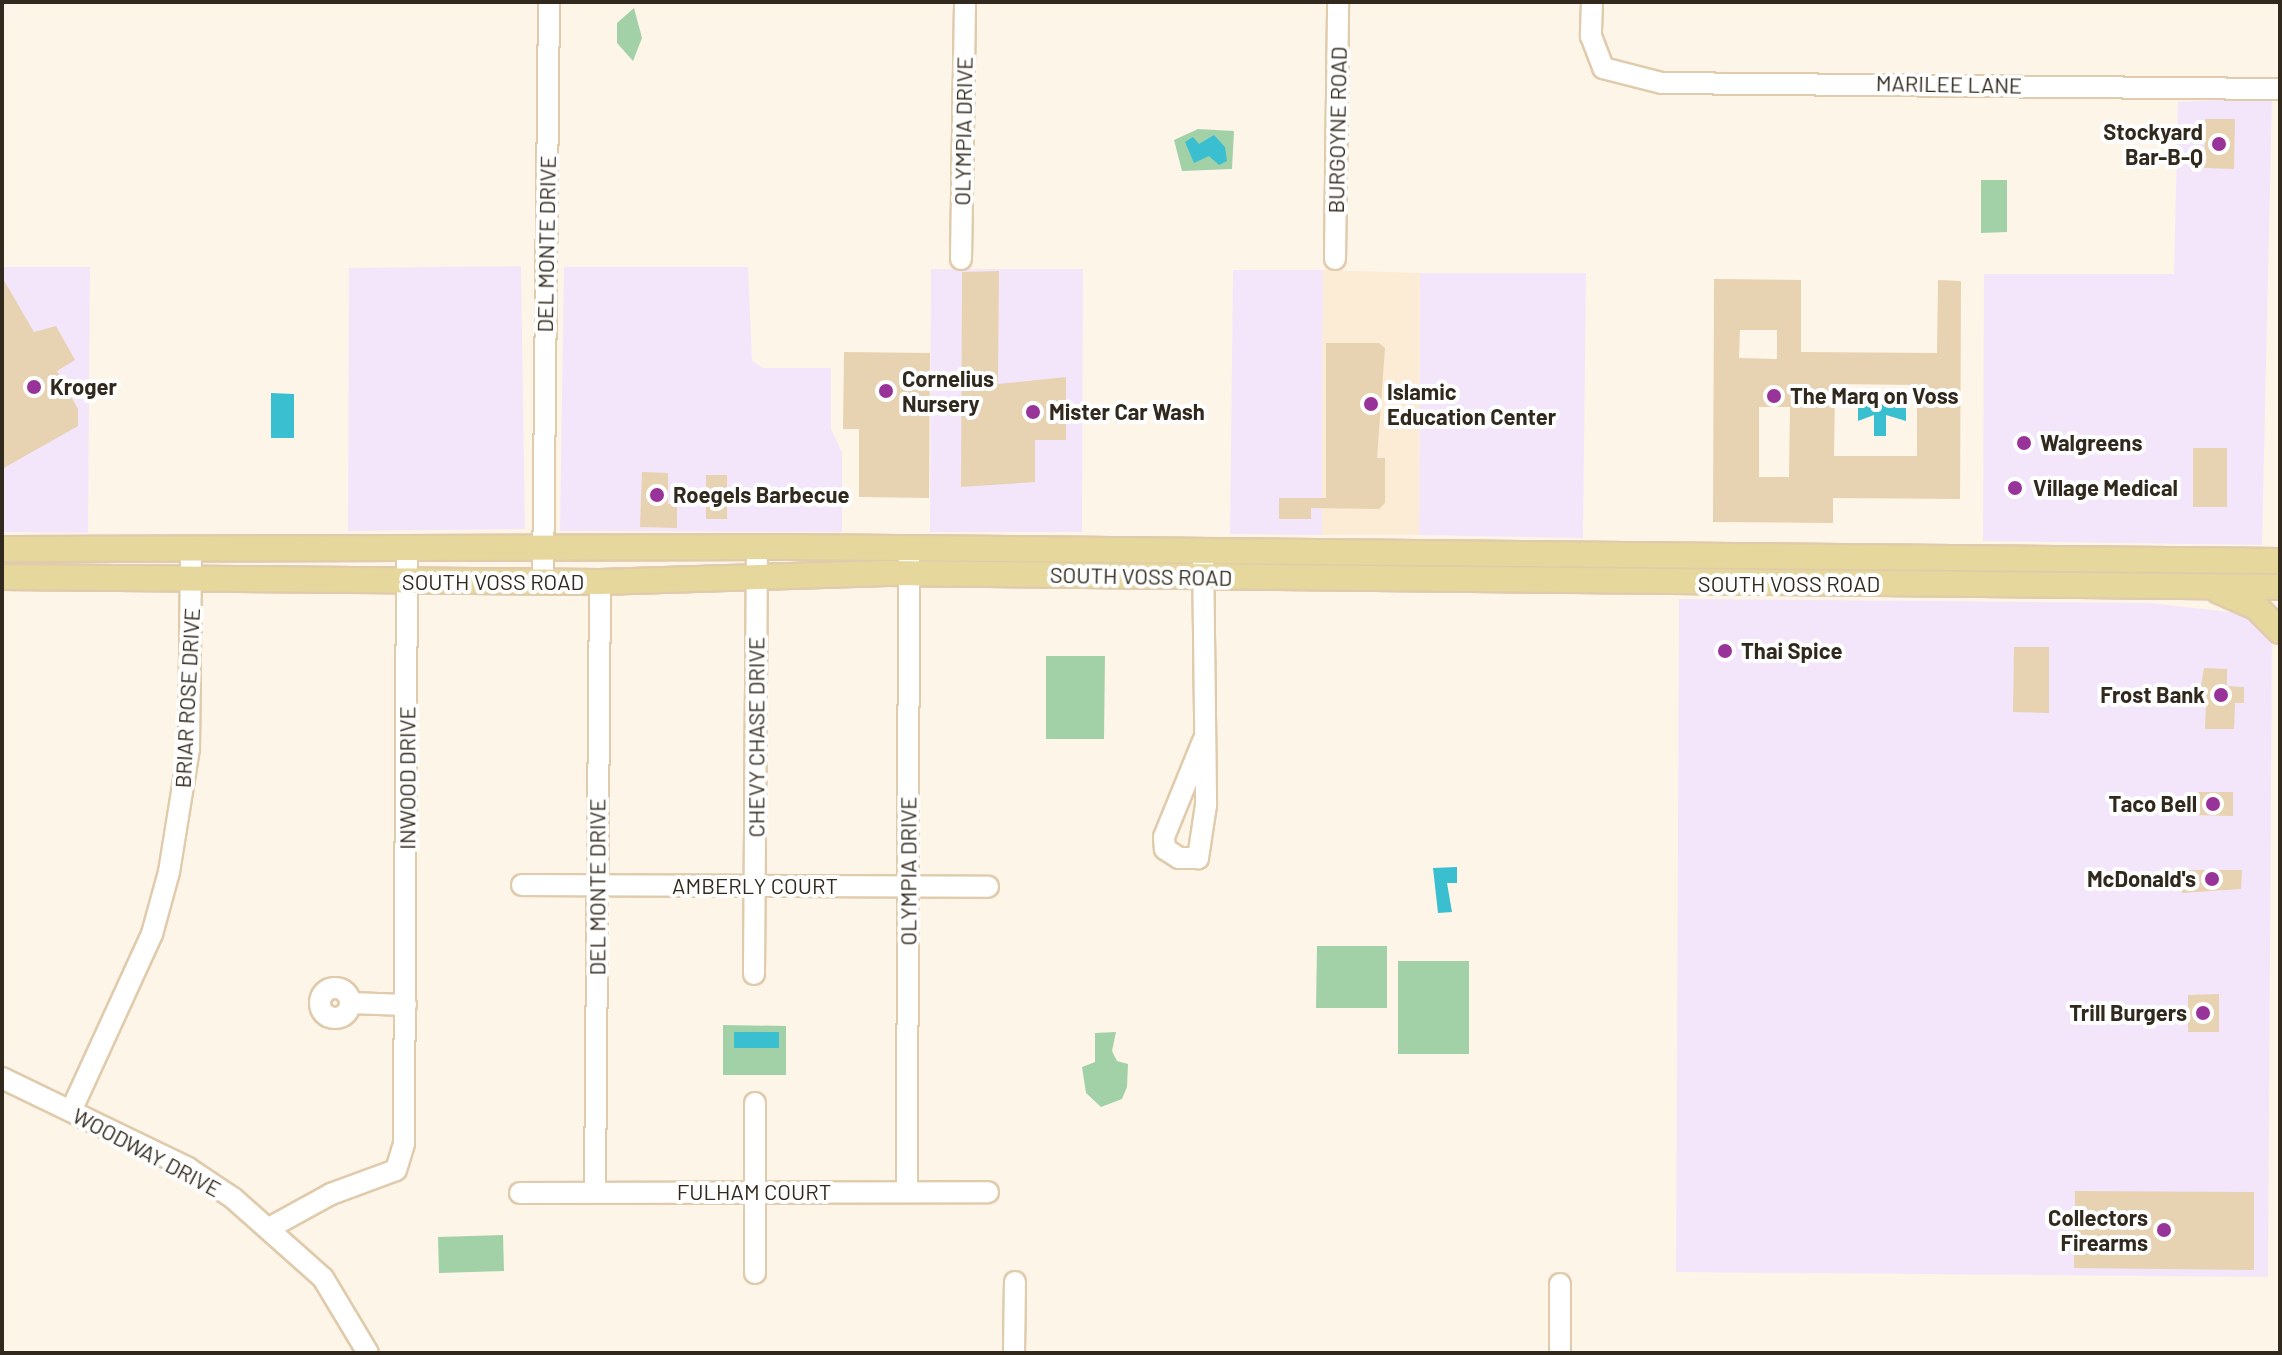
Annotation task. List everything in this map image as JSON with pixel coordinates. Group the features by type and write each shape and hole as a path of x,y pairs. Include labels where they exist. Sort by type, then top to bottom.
{"main road":[{"name":"SOUTH VOSS ROAD","path":"2,549 407,551 757,548 909,561 1202,576 1542,582 2073,583 2280,587"},
{"path":"332,581 333,551"},
{"name":"SOUTH VOSS ROAD","path":"2,577 600,582 909,561 1203,551 2074,556 2280,561"},
{"path":"1378,579 1379,552"},
{"path":"1542,553 1542,582"},
{"path":"1712,554 1712,583"},
{"path":"1893,555 1893,584"},
{"path":"2073,583 2074,556"},
{"path":"2201,585 2249,602 2280,631"}],"street":[{"name":"DEL MONTE DRIVE","path":"543,582 549,2"},
{"name":"OLYMPIA DRIVE","path":"961,259 965,2"},
{"name":"BURGOYNE ROAD","path":"1335,259 1338,2"},
{"name":"MARILEE LANE","path":"1592,2 1591,36 1603,68 1662,83 2280,89"},
{"name":"CHEVY CHASE DRIVE","path":"754,974 757,548"},
{"name":"BRIAR ROSE DRIVE","path":"71,1111 152,934 169,872 189,749 191,551"},
{"name":"INWOOD DRIVE","path":"271,1227 331,1194 396,1170 404,1143 407,551"},
{"path":"1203,551 1206,805 1198,858 1169,854 1164,837 1203,741"},
{"name":"OLYMPIA DRIVE","path":"907,1192 909,561"},
{"name":"DEL MONTE DRIVE","path":"595,1192 600,582"},
{"name":"AMBERLY COURT","path":"522,885 988,887"},
{"path":"350,1003 406,1005"},
{"name":"WOODWAY DRIVE","path":"2,1078 188,1168 271,1227 323,1278 368,1353"},
{"path":"755,1103 755,1273"},
{"name":"FULHAM COURT","path":"520,1193 988,1192"},
{"path":"1014,1353 1015,1282"},
{"path":"1560,1284 1560,1353"}],"shaded area":[{"path":"2272,97 2262,545 1983,541 1984,274 2174,274 2178,102"},
{"path":"521,266 525,529 348,531 349,268"},
{"path":"2,267 90,267 88,533 2,532"},
{"path":"564,267 748,267 752,361 763,368 831,368 831,429 842,453 842,532 560,531"},
{"path":"931,269 1083,269 1082,532 930,532"},
{"path":"1233,270 1323,270 1322,535 1230,534"},
{"name":"Islamic Education Center","path":"1323,270 1420,273 1419,535 1322,535"},
{"path":"1420,273 1586,273 1583,538 1419,535"},
{"path":"1679,599 2150,603 2247,614 2272,639 2268,1277 1676,1272"}],"green space":[{"path":"634,8 642,38 633,61 617,43 617,23"},
{"path":"1198,129 1234,131 1232,169 1182,171 1174,140"},
{"path":"1981,180 2007,180 2007,232 1981,233"},
{"path":"1046,656 1105,656 1104,739 1046,739"},
{"path":"1317,946 1387,946 1387,1008 1316,1008"},
{"path":"1398,961 1469,961 1469,1054 1398,1054"},
{"path":"723,1025 786,1026 786,1075 723,1075"},
{"path":"1116,1032 1112,1051 1117,1061 1128,1064 1127,1087 1122,1099 1101,1107 1086,1093 1082,1067 1095,1062 1095,1033"},
{"path":"503,1235 504,1271 439,1273 438,1237"}],"water":[{"path":"1214,135 1225,147 1227,161 1219,165 1209,156 1194,163 1185,142 1193,137 1199,144"},
{"path":"271,393 294,394 294,438 271,438"},
{"path":"1858,401 1906,407 1906,421 1886,415 1886,436 1874,436 1874,415 1858,421"},
{"path":"1457,867 1457,883 1447,883 1452,912 1438,913 1433,868"},
{"path":"734,1032 779,1032 779,1048 734,1048"}],"building":[{"name":"Stockyard Bar-B-Q","path":"2205,119 2235,119 2234,169 2204,168"},
{"path":"999,271 998,384 1066,377 1066,440 1035,440 1035,482 961,487 962,272"},
{"name":"Kroger","path":"2,277 34,332 56,326 75,360 57,371 78,409 78,426 2,469"},
{"name":"The Marq on Voss","path":"1714,279 1801,280 1801,352 1937,353 1938,280 1961,281 1960,499 1833,498 1833,523 1713,522","holes":["1740,330 1777,330 1777,359 1739,358","1835,384 1917,385 1917,456 1834,456","1759,407 1790,407 1789,477 1759,477"]},
{"name":"Islamic Education Center","path":"1326,343 1379,343 1385,348 1377,458 1385,458 1385,503 1379,509 1311,508 1311,519 1279,519 1279,498 1326,498"},
{"name":"Cornelius Nursery","path":"844,352 930,353 929,498 859,497 859,429 843,429"},
{"path":"2193,448 2227,448 2227,507 2193,507"},
{"name":"Roegels Barbecue","path":"642,472 668,473 668,504 677,504 677,528 640,527"},
{"path":"706,475 727,475 727,519 706,519"},
{"path":"2014,647 2049,647 2049,713 2013,712"},
{"name":"Frost Bank","path":"2204,668 2227,669 2227,686 2244,687 2244,703 2235,703 2234,729 2205,729 2206,704 2198,704"},
{"name":"Taco Bell","path":"2193,792 2233,792 2233,816 2193,815"},
{"name":"McDonald's","path":"2182,870 2242,870 2241,889 2182,893"},
{"name":"Trill Burgers","path":"2219,994 2219,1032 2188,1032 2188,995"},
{"name":"Collectors Firearms","path":"2075,1191 2254,1192 2254,1270 2074,1268"}],"place":[{"name":"Stockyard Bar-B-Q","path":"2219,144"},
{"name":"Kroger","path":"34,387"},
{"name":"Cornelius Nursery","path":"886,391"},
{"name":"The Marq on Voss","path":"1774,396"},
{"name":"Islamic Education Center","path":"1371,404"},
{"name":"Mister Car Wash","path":"1033,412"},
{"name":"Walgreens","path":"2024,443"},
{"name":"Village Medical","path":"2015,488"},
{"name":"Roegels Barbecue","path":"657,495"},
{"name":"Thai Spice","path":"1725,651"},
{"name":"Frost Bank","path":"2221,695"},
{"name":"Taco Bell","path":"2213,804"},
{"name":"McDonald's","path":"2212,879"},
{"name":"Trill Burgers","path":"2203,1013"},
{"name":"Collectors Firearms","path":"2164,1230"}]}
